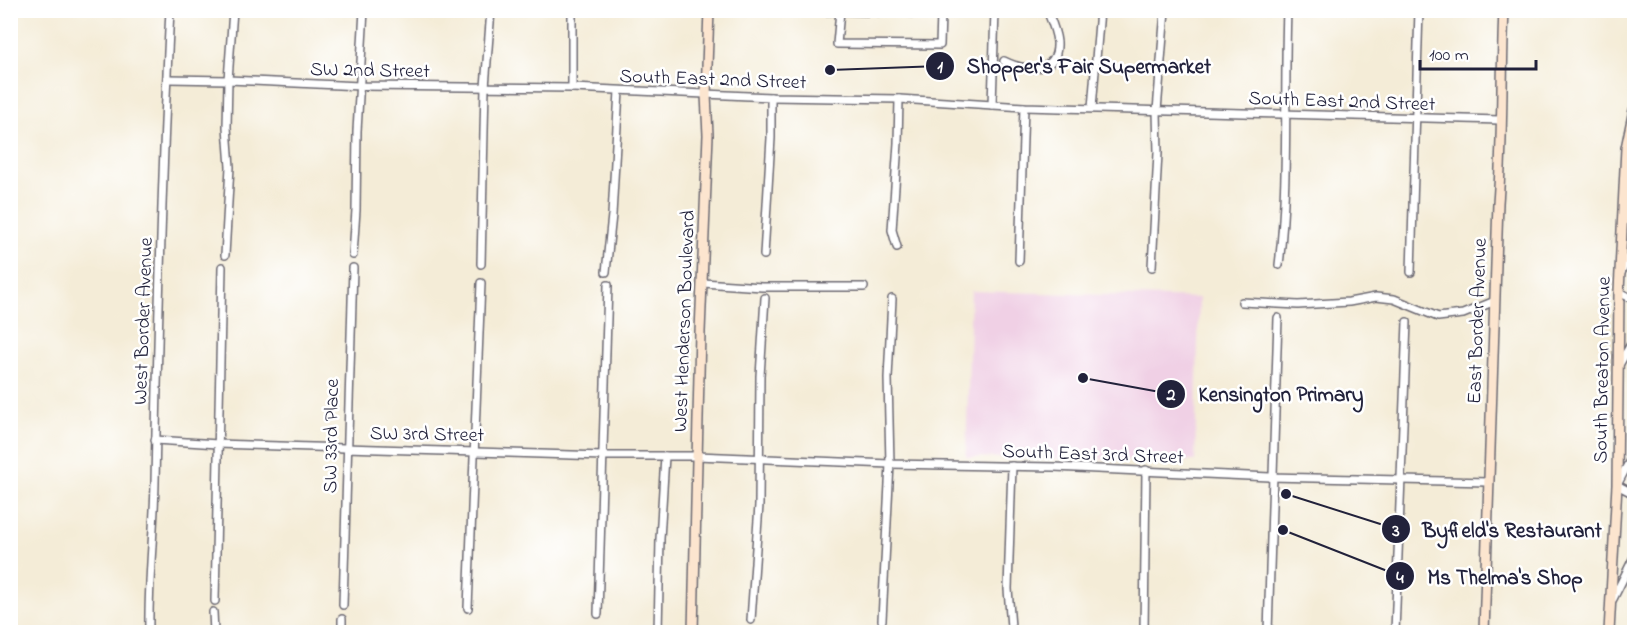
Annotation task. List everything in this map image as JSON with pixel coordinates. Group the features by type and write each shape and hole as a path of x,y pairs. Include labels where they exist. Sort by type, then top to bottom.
{"street":[{"name":"West Border Avenue","path":"148,633 170,10"},
{"path":"225,255 230,167 227,127 228,80 233,10"},
{"path":"352,255 364,10"},
{"path":"481,264 485,87 491,10"},
{"path":"572,10 572,88"},
{"name":"West Henderson Boulevard","path":"693,633 708,135 706,95 709,10"},
{"path":"803,10 941,12 940,45 837,44 840,11"},
{"path":"992,105 995,10"},
{"path":"1004,61 1024,69 1034,70 1049,63 1056,52 1057,41 1047,10"},
{"path":"1092,108 1100,10"},
{"path":"1152,267 1158,153 1157,111 1165,10"},
{"path":"1279,265 1286,157 1287,10"},
{"path":"1411,272 1419,10"},
{"name":"East Border Avenue","path":"1484,633 1501,165 1500,120 1504,10"},
{"name":"SW 2nd Street","path":"168,79 360,86 572,88"},
{"name":"South East 2nd Street","path":"572,88 706,95 898,99 1024,107 1500,120"},
{"path":"606,272 612,215 619,92"},
{"path":"764,255 771,138 771,97"},
{"path":"897,247 892,230 898,143 898,99"},
{"path":"1019,261 1018,233 1024,148 1024,107"},
{"name":"South Breaton Avenue","path":"1609,633 1617,485 1619,292 1626,148 1635,110"},
{"path":"1621,273 1635,246"},
{"path":"216,601 222,267"},
{"name":"SW 33rd Place","path":"343,605 352,268"},
{"path":"468,608 481,283"},
{"path":"703,283 864,287"},
{"path":"598,614 608,285"},
{"path":"1619,292 1635,300"},
{"path":"1242,302 1298,305 1350,302 1376,297 1394,299 1438,317 1463,314 1495,301"},
{"path":"751,620 759,506 760,376 765,298"},
{"path":"882,620 890,464 888,378 892,299"},
{"path":"1268,633 1278,318"},
{"path":"1395,633 1407,322"},
{"path":"1618,367 1635,339"},
{"name":"SW 3rd Street","path":"155,440 603,456 697,456"},
{"path":"1635,453 1617,485 1635,494"},
{"path":"658,633 665,456"},
{"name":"South East 3rd Street","path":"697,456 890,464 1146,470 1274,477 1488,482"},
{"path":"1011,466 1008,589 1011,627"},
{"path":"1144,632 1146,470"},
{"path":"1610,604 1635,557"},
{"path":"213,612 214,633"},
{"path":"342,619 342,633"}],"shaded area":[{"path":"971,291 1199,298 1195,461 966,457"}],"place":[{"name":"Shopper's Fair Supermarket","path":"830,70"},
{"name":"Kensington Primary","path":"1083,378"},
{"name":"Byfield's Restaurant","path":"1286,494"},
{"name":"Ms Thelma's Shop","path":"1283,530"}]}
